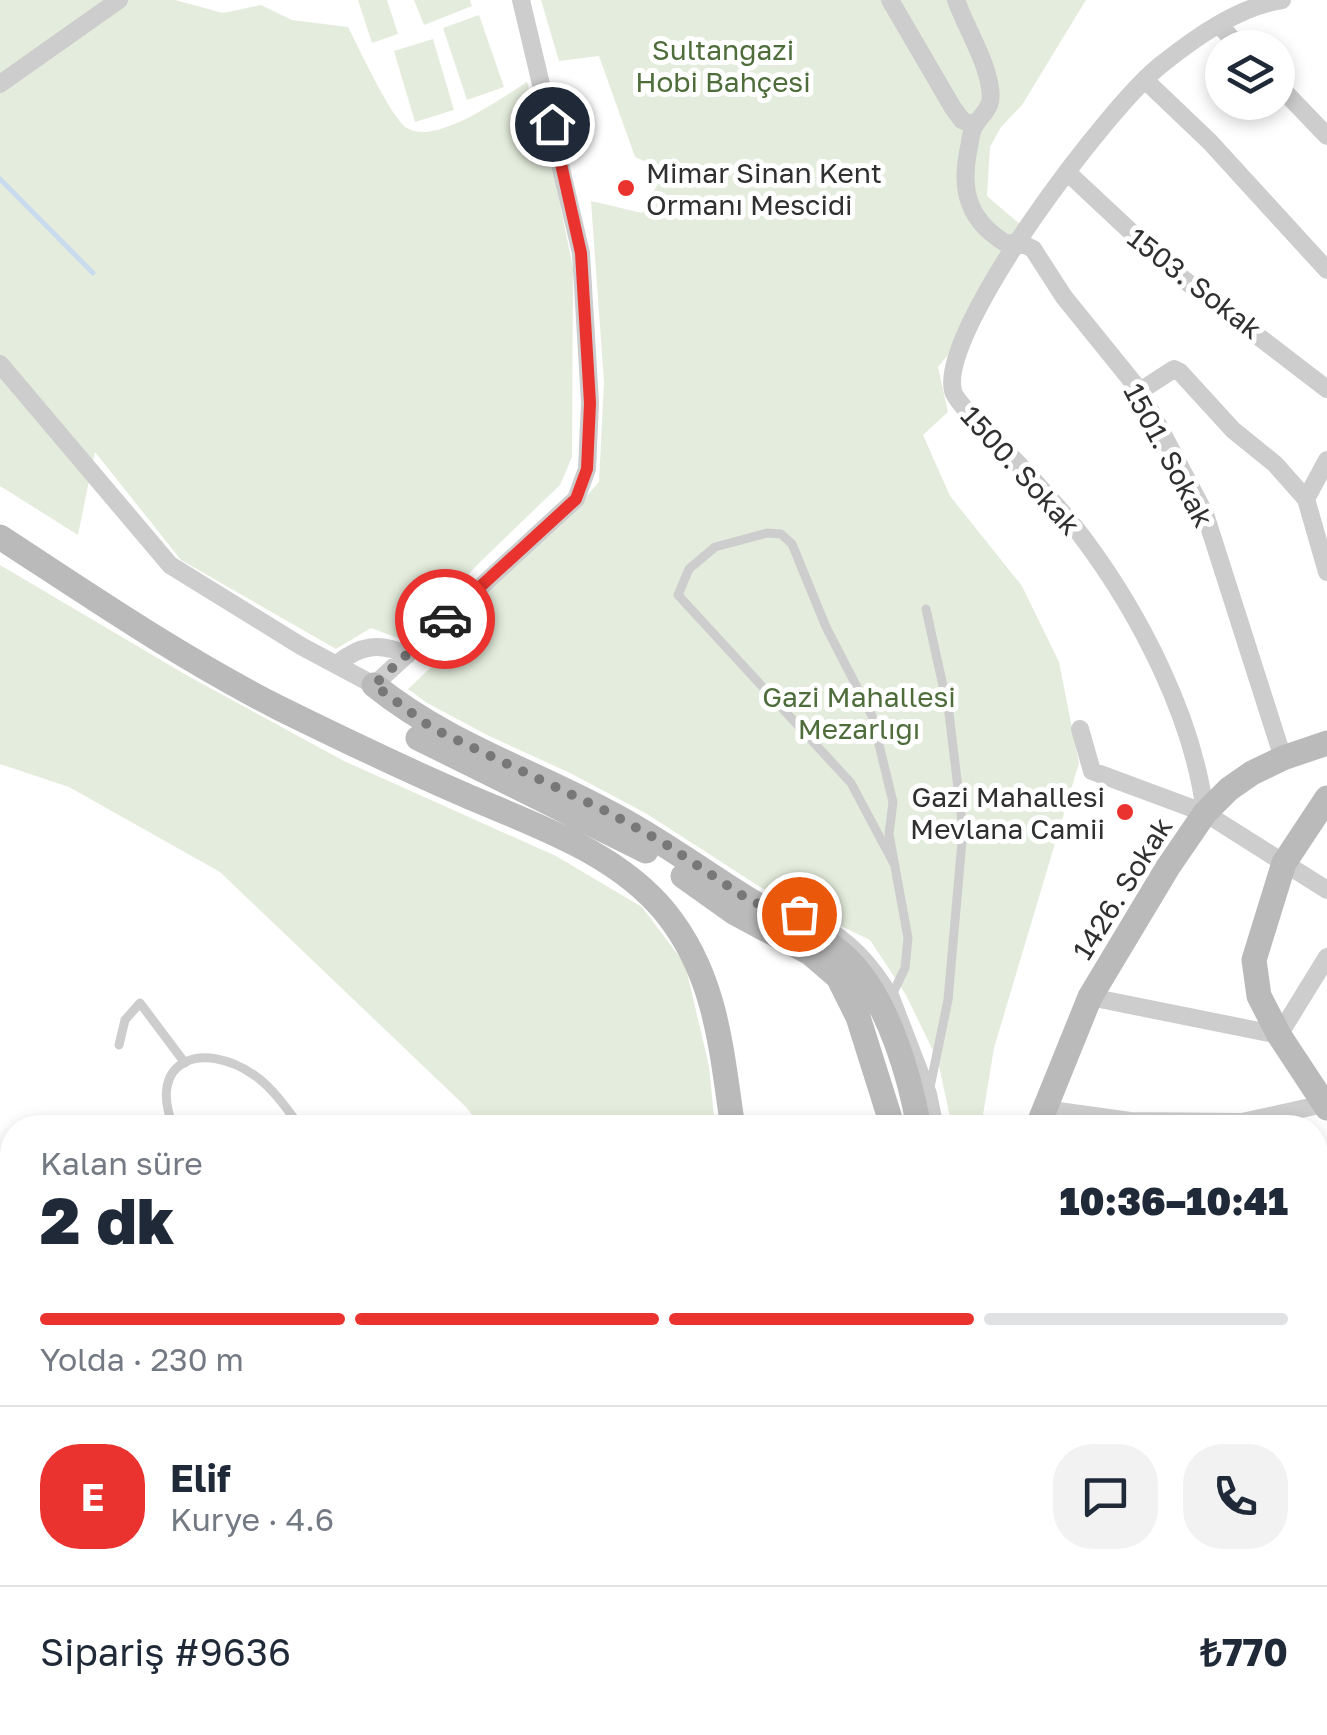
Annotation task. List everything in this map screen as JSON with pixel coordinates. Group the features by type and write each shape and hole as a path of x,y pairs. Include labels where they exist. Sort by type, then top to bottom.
{"street":[{"path":"0,84 119,0"},
{"path":"374,685 576,499 587,469 590,403 581,253 521,0"},
{"path":"890,0 953,108 974,126"},
{"path":"956,0 990,89 986,114 974,126 965,170 966,200 976,220 994,237 1007,244 1019,242"},
{"name":"1500. Sokak","path":"1205,813 1200,774 1156,654 1084,538 954,396 951,374 984,295 1067,172 1145,80 1160,65 1219,25 1255,7 1282,0"},
{"path":"1219,25 1224,30"},
{"path":"1145,80 1210,142 1327,270"},
{"path":"1295,102 1327,136"},
{"name":"1503. Sokak","path":"1067,172 1174,272 1327,388"},
{"name":"1501. Sokak","path":"1019,242 1033,249 1064,297 1140,390 1205,514 1282,758"},
{"path":"0,364 170,566 374,685 432,728 606,811 664,843 752,902 836,948 886,1005 928,1094 932,1115"},
{"path":"1140,390 1174,369 1180,372 1233,430 1275,464 1306,499 1327,572"},
{"path":"1306,499 1327,460"},
{"path":"0,537 191,662 394,764 585,849 636,880 693,951 706,979 716,1016 731,1115"},
{"path":"337,664 363,647 380,646 407,656"},
{"path":"374,685 388,712 420,739 643,849 735,913 810,954 838,978 848,993 889,1115"},
{"path":"1080,729 1092,770 1205,813 1327,890"},
{"name":"1426. Sokak","path":"1042,1115 1090,997 1205,813 1241,780 1282,758 1327,743"},
{"path":"1286,1115 1326,1106 1279,1035 1259,996 1254,960 1284,862 1327,798"},
{"path":"1279,1035 1327,957"},
{"path":"1090,997 1279,1035"},
{"path":"864,1034 886,1005"},
{"path":"886,1005 916,1115"}],"lane":[{"path":"886,1005 904,968 908,938 889,834 893,802 872,716 826,627 792,544 781,534 767,533 716,547 689,569 678,595 851,783 894,864"},
{"path":"926,609 949,713 963,830 948,1000 928,1094"},
{"path":"119,1045 126,1020 140,1003 185,1064"},
{"path":"170,1115 165,1098 169,1074 204,1056 224,1060 255,1075 289,1115"}],"green space":[{"path":"0,0 175,0 223,13 261,5 292,20 348,27 400,122 419,132 435,131 469,117 527,82 555,179 573,268 572,457 560,485 406,641 371,628 336,649 181,560 95,452 78,535 0,486"},
{"path":"358,0 387,0 398,34 372,43"},
{"path":"414,0 470,0 472,6 424,25"},
{"path":"541,0 1086,0 1022,105 1001,127 990,147 987,196 1021,225 938,367 948,412 923,435 950,496 1022,586 1059,662 1079,763 994,1048 983,1115 949,1115 938,1061 906,995 870,940 760,887 647,814 489,736 408,689 441,658 431,641 560,526 599,482 604,382 591,201 642,213 665,170 635,157 599,56 559,61"},
{"path":"479,15 504,87 467,100 443,28"},
{"path":"433,39 454,110 415,122 394,51"},
{"path":"0,565 188,676 344,761 556,856 642,907 685,964 709,1066 714,1115 472,1115 220,872 69,787 0,764"}],"waterway":[{"path":"0,179 93,273"}],"way so far":[{"path":"445,619 374,685 432,728 606,811 664,843 752,902 799,914"}],"place":[{"name":"Mimar Sinan Kent Ormanı Mescidi","path":"626,188"},
{"name":"Gazi Mahallesi Mevlana Camii","path":"1125,812"}],"route":[{"path":"445,619 576,499 587,469 590,403 581,253 552,124"}],"park label":[{"name":"Sultangazi Hobi Bahçesi","path":"723,65"},
{"name":"Gazi Mahallesi Mezarlığı","path":"859,712"}]}
